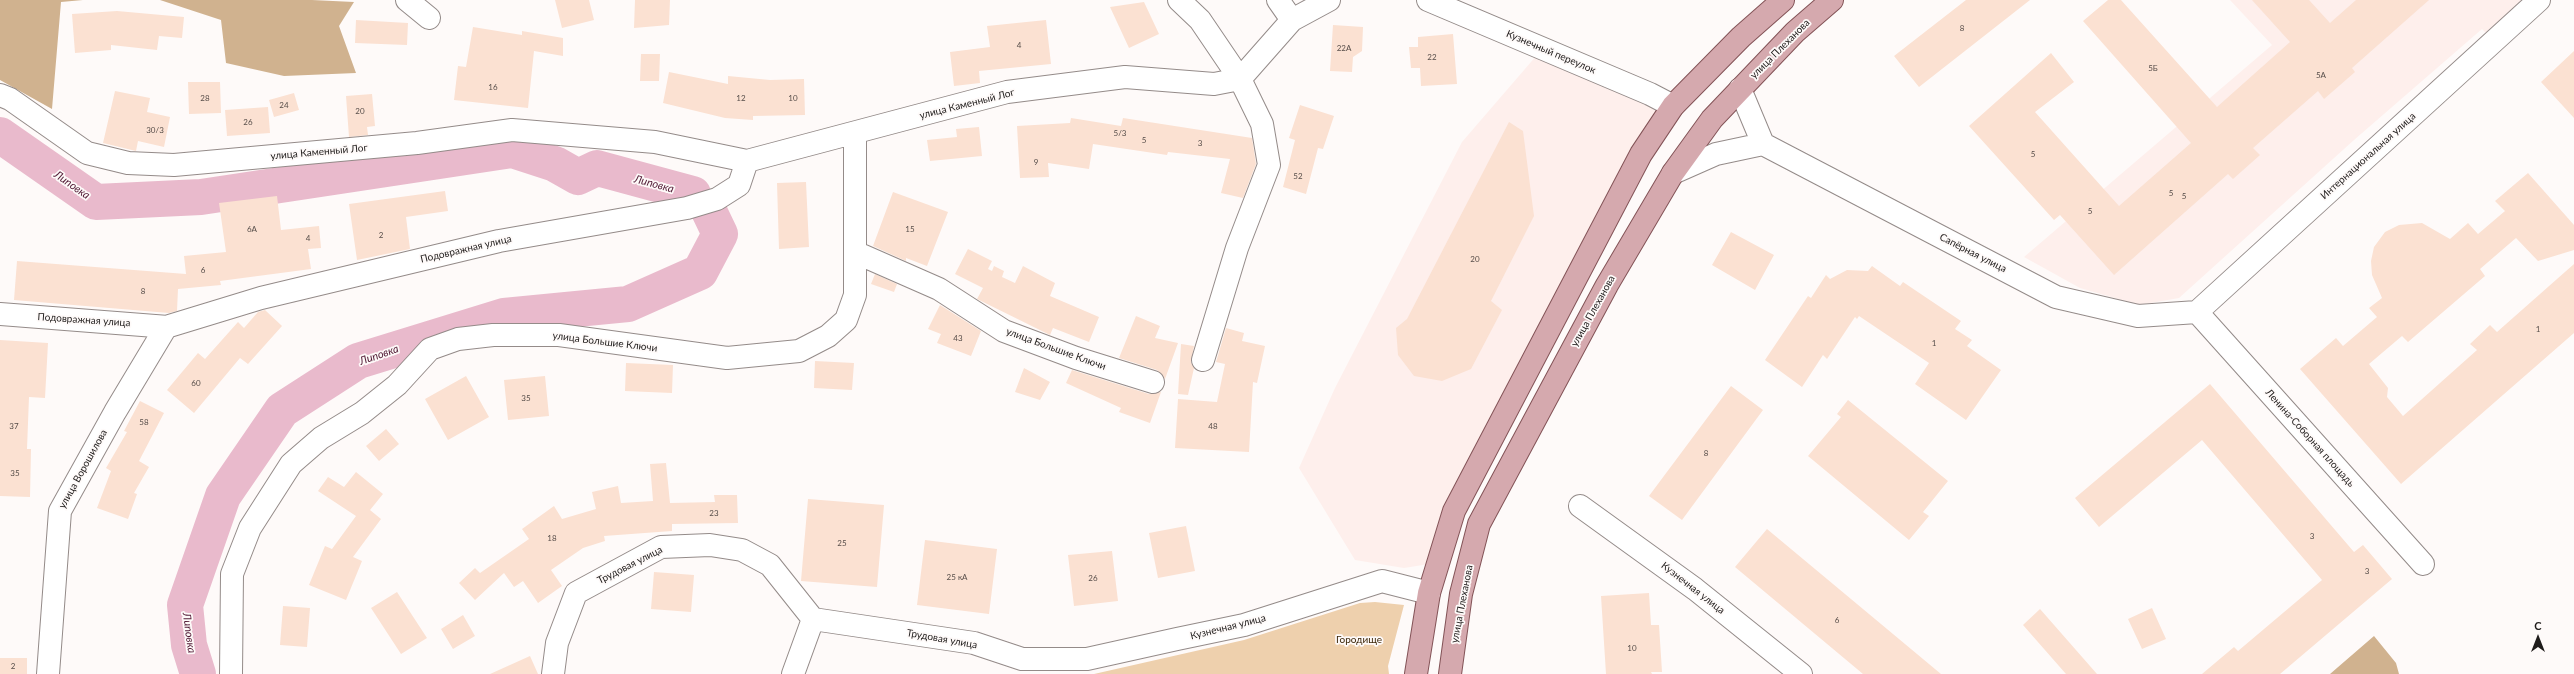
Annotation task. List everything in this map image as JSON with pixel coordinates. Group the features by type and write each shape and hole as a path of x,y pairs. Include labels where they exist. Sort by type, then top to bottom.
{"main road":[{"path":"1416,674 1429,592 1454,511 1630,174 1673,106 1741,37 1783,0"},
{"name":"улица Плеханова","path":"1450,674 1461,594 1479,524 1607,285 1673,173 1712,119 1795,32 1832,0"}],"street":[{"path":"407,0 429,18"},
{"path":"1180,0 1200,20 1240,79 1262,124 1269,165 1237,248 1203,360"},
{"path":"1278,0 1292,20"},
{"path":"1240,79 1292,20 1329,0"},
{"name":"Кузнечный переулок","path":"1428,0 1650,94 1673,106"},
{"name":"Интернациональная улица","path":"2196,312 2539,0"},
{"name":"улица Каменный Лог","path":"0,95 10,99 87,154 128,163 174,165 417,143 512,130 656,142 747,161 1007,92 1125,77 1214,84 1240,79"},
{"path":"1673,173 1716,154 1762,144 1740,89"},
{"name":"улица Большие Ключи","path":"231,674 232,574 250,528 291,464 321,438 362,413 398,385 430,349 458,339 493,335 559,335 727,358 799,351 828,336 846,320 856,295 857,254 855,133"},
{"name":"Сапёрная улица","path":"1762,144 2056,297 2138,316 2196,312"},
{"name":"Подовражная улица","path":"0,314 167,327 261,298 499,241 687,208 717,199 739,185 747,161"},
{"name":"улица Большие Ключи","path":"857,254 939,289 1004,331 1076,358 1153,382"},
{"name":"Ленина-Соборная площадь","path":"2196,312 2423,564"},
{"name":"улица Ворошилова","path":"48,674 60,511 115,412 167,327"},
{"name":"Кузнечная улица","path":"1580,506 1695,589 1801,674"},
{"name":"Трудовая улица","path":"553,674 557,642 576,593 661,547 710,544 742,550 770,565 813,619 974,643 1022,659"},
{"name":"Кузнечная улица","path":"1022,659 1087,659 1244,625 1382,581 1429,592"},
{"path":"793,674 813,619"}],"shaded area":[{"path":"0,0 83,0 61,2 52,109 0,80"},
{"path":"160,0 312,0 354,2 339,26 356,73 284,76 226,63 221,20"},
{"path":"2230,0 2534,0 2491,38 2482,29 2354,140 2179,298 2139,305 2080,288 2024,257 2272,45"},
{"path":"1537,55 1642,95 1656,112 1605,197 1447,504 1429,564 1404,568 1355,560 1299,468 1335,388 1462,142"},
{"path":"2374,636 2396,663 2399,674 2330,674"}],"green space":[{"name":"Городище","path":"1375,602 1404,605 1388,666 1389,674 1094,674 1244,640 1360,603"}],"building":[{"path":"555,0 589,0 594,20 562,28"},
{"path":"635,0 670,0 669,25 634,28"},
{"path":"1966,0 2030,0 1919,87 1894,56"},
{"path":"2108,0 2121,0 2217,107 2290,42 2252,0 2309,0 2330,23 2356,0 2429,0 2352,68 2355,72 2324,99 2318,91 2253,148 2260,155 2233,179 2228,174 2114,275 2060,215 2054,220 1969,126 2051,53 2074,82 2035,112 2119,206 2191,143 2083,21"},
{"path":"1144,2 1159,34 1129,48 1110,7"},
{"path":"117,11 184,17 182,38 159,36 157,50 111,45 111,50 75,53 72,14"},
{"path":"356,20 408,23 407,45 355,43"},
{"path":"1046,20 1051,64 979,71 980,83 954,86 950,52 990,47 987,26"},
{"path":"1333,25 1363,27 1362,51 1353,57 1352,72 1330,71"},
{"path":"473,27 522,35 522,31 563,38 563,56 534,51 528,108 454,100 458,66 466,67"},
{"path":"1453,34 1457,84 1421,86 1420,68 1411,68 1409,47 1418,47 1418,37"},
{"path":"2574,51 2574,118 2541,82"},
{"path":"641,54 660,54 659,81 640,81"},
{"path":"669,72 728,84 728,76 770,80 804,79 805,115 753,116 753,120 725,118 663,103"},
{"path":"188,82 220,82 221,113 189,114"},
{"path":"115,91 150,98 147,112 170,117 164,147 138,141 136,151 103,143"},
{"path":"294,93 299,110 274,117 269,100"},
{"path":"372,94 375,126 367,127 368,135 349,137 346,96"},
{"path":"1300,105 1334,116 1323,149 1318,148 1306,194 1283,187 1295,140 1289,138"},
{"path":"268,107 270,133 227,136 225,110"},
{"path":"1071,118 1121,126 1123,118 1252,138 1256,164 1243,198 1221,193 1230,159 1168,152 1167,155 1093,144 1089,169 1048,163 1049,177 1020,178 1017,126 1070,123"},
{"path":"1509,122 1523,131 1534,216 1491,301 1502,310 1471,369 1442,381 1414,376 1398,355 1396,328 1407,319"},
{"path":"979,127 982,156 930,161 927,140 957,137 956,129"},
{"path":"2528,173 2574,225 2574,250 2538,261 2516,238 2480,269 2485,276 2408,342 2402,336 2369,364 2388,388 2387,397 2403,416 2477,350 2470,344 2490,325 2497,332 2574,264 2574,333 2401,484 2300,369 2336,338 2343,346 2377,317 2369,308 2382,298 2372,275 2371,261 2374,247 2385,232 2399,225 2422,223 2450,239 2468,223 2478,234 2505,211 2495,201"},
{"path":"806,182 809,247 779,249 777,183"},
{"path":"445,191 448,211 406,217 410,249 357,260 349,204"},
{"path":"893,192 948,212 927,266 906,258 906,261 873,246"},
{"path":"277,196 281,230 319,226 321,248 308,249 311,269 220,281 221,285 178,289 177,311 169,313 14,300 17,261 186,274 184,256 226,252 219,203"},
{"path":"1731,232 1774,255 1755,290 1712,265"},
{"path":"968,249 992,261 988,269 992,271 994,266 1004,271 1002,277 1015,283 1023,266 1055,283 1050,296 1099,317 1089,342 1053,328 1050,335 977,299 983,288 955,274"},
{"path":"1872,266 1900,286 1903,282 1961,321 1955,329 1972,340 1967,346 2001,370 1966,420 1915,384 1929,363 1859,316 1857,319 1855,317 1827,359 1823,355 1802,387 1765,360 1808,296 1811,298 1826,275 1830,279 1847,270 1868,271"},
{"path":"875,274 897,284 894,292 871,284"},
{"path":"940,305 981,331 971,356 937,343 941,334 928,329"},
{"path":"265,310 282,326 248,364 240,358 194,413 167,390 198,353 205,359 238,322 244,328 258,312"},
{"path":"1136,316 1160,326 1155,338 1178,343 1165,379 1157,370 1119,358"},
{"path":"1226,328 1244,333 1242,341 1265,346 1257,383 1253,382 1249,452 1175,448 1178,399 1217,402 1225,364 1216,362"},
{"path":"0,340 48,343 45,398 29,397 27,449 31,449 30,497 0,496"},
{"path":"1181,344 1194,346 1191,362 1194,368 1188,395 1178,394"},
{"path":"815,361 854,363 852,390 814,388"},
{"path":"626,363 673,365 672,393 625,391"},
{"path":"1024,368 1050,382 1040,400 1015,392"},
{"path":"1072,370 1149,394 1161,392 1150,423 1119,412 1121,408 1066,383"},
{"path":"466,376 489,417 448,440 425,399"},
{"path":"545,376 549,416 508,420 504,380"},
{"path":"2210,384 2354,552 2363,545 2392,579 2280,674 2202,674 2234,647 2238,651 2322,580 2202,440 2099,527 2075,498"},
{"path":"1731,386 1763,410 1682,520 1649,496"},
{"path":"1848,400 1948,481 1923,512 1929,516 1909,540 1808,456 1841,417 1837,414"},
{"path":"140,401 164,413 139,461 149,467 134,493 137,494 128,519 97,508 111,471 106,468 127,432 124,431"},
{"path":"386,429 399,444 379,461 366,446"},
{"path":"666,463 670,503 715,502 714,495 737,495 738,523 672,524 672,531 604,536 605,541 583,548 551,570 562,586 538,603 523,581 514,587 504,573 475,600 459,583 475,568 480,573 529,539 522,529 554,506 562,519 596,509 592,492 618,486 621,503 653,501 650,464"},
{"path":"356,472 383,494 370,510 381,519 353,557 362,561 346,600 309,585 325,546 332,549 356,516 318,491 328,477 344,487"},
{"path":"808,499 884,505 877,587 801,581"},
{"path":"1186,526 1195,571 1158,578 1149,533"},
{"path":"1767,529 1941,674 1863,674 1735,567"},
{"path":"925,540 997,549 989,614 917,605"},
{"path":"1112,551 1118,601 1074,606 1068,555"},
{"path":"654,572 694,575 691,612 651,609"},
{"path":"397,592 427,638 401,654 371,608"},
{"path":"1649,593 1651,625 1659,625 1662,672 1651,672 1652,674 1606,674 1601,596"},
{"path":"283,606 310,608 307,647 280,645"},
{"path":"2152,608 2166,639 2142,649 2128,619"},
{"path":"2040,609 2097,674 2066,674 2023,625"},
{"path":"463,615 475,636 453,649 441,629"},
{"path":"530,656 538,674 490,674"},
{"path":"0,658 27,658 27,674 0,674"}],"waterway":[{"name":"Липовка","path":"0,135 96,202 201,197 512,150 555,164 578,177 597,168 693,194"},
{"name":"Липовка","path":"198,674 189,645 185,605 223,496 282,410 358,361 504,316 628,304 700,272 720,234 709,211"}]}
